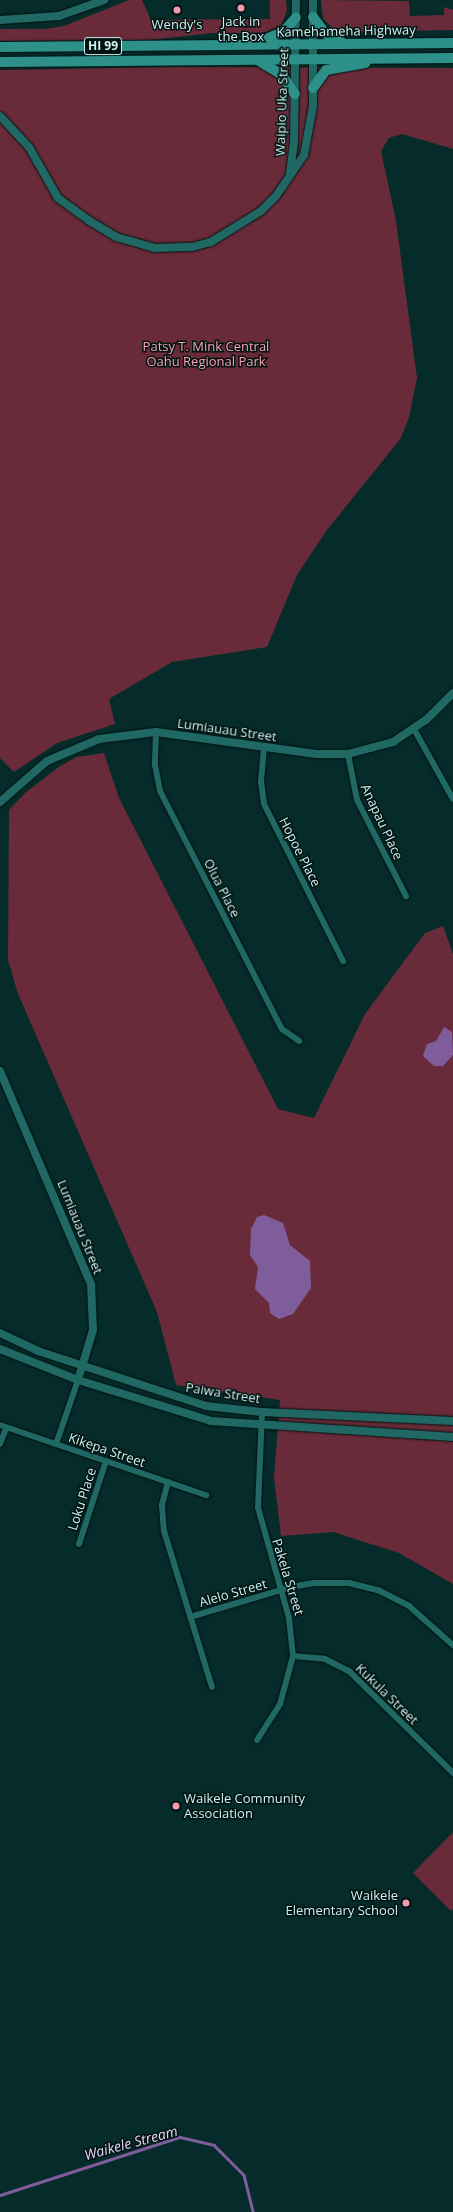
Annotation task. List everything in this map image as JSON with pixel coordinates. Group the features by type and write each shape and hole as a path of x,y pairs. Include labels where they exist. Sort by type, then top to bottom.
{"main road":[{"path":"236,45 271,39 284,32 296,17"},
{"path":"313,17 326,34 352,45"},
{"name":"Kamehameha Highway","path":"0,47 453,43"},
{"path":"313,88 326,70 376,58"},
{"name":"Kamehameha Highway","path":"0,62 453,58"},
{"path":"255,60 278,71 295,94"}],"street":[{"path":"0,20 59,16 104,0"},
{"name":"Waipio Uka Street","path":"288,180 294,149 296,0"},
{"name":"Waipio Uka Street","path":"0,116 29,147 58,198 116,237 143,245 172,248 211,242 256,215 288,180 308,144 313,88 313,0"},
{"name":"Lumiauau Street","path":"0,802 24,777 63,752 118,735 156,732 264,747 348,754 379,747 414,729 453,693"},
{"path":"414,729 453,799"},
{"name":"Olua Place","path":"156,732 155,765 160,791 282,1029 299,1041"},
{"name":"Hopoe Place","path":"264,747 261,782 266,809 342,961"},
{"name":"Anapau Place","path":"348,754 357,800 406,896"},
{"name":"Lumiauau Street","path":"0,1071 88,1273 94,1313 83,1367 56,1444"},
{"name":"Paiwa Street","path":"0,1333 83,1367 181,1400 262,1412 453,1421"},
{"name":"Paiwa Street","path":"0,1349 78,1380 188,1416 261,1427 453,1437"},
{"name":"Pakela Street","path":"257,1740 280,1704 293,1656 292,1630 258,1508 262,1412"},
{"path":"0,1444 3,1426"},
{"name":"Kikepa Street","path":"3,1426 206,1495"},
{"name":"Loku Place","path":"79,1544 106,1461"},
{"path":"168,1482 162,1505 164,1531 212,1687"},
{"name":"Alelo Street","path":"190,1617 314,1583 364,1586 409,1606 453,1645"},
{"name":"Kukula Street","path":"293,1656 325,1659 349,1671 453,1773"}],"green space":[{"path":"129,0 142,0 151,20 270,19 270,0 286,0 287,11 281,25 264,33 212,33 150,40 0,41 0,29 44,29 64,26"},
{"path":"321,0 409,1 410,16 444,15 444,7 453,10 453,30 344,32 334,29 323,19"},
{"name":"Patsy T. Mink Central Oahu Regional Park","path":"170,67 453,68 453,149 402,134 389,138 381,151 396,221 417,378 409,417 401,438 327,530 297,575 267,647 172,662 109,699 115,724 57,743 14,772 0,758 0,70"},
{"path":"104,753 119,798 278,1109 314,1118 365,1014 425,933 443,926 453,954 453,1584 399,1553 333,1532 281,1536 274,1478 280,1400 176,1385 157,1312 18,994 8,960 9,810 25,793 60,766 77,757"},
{"path":"453,1832 453,1909 451,1911 413,1873"}],"shaded area":[{"path":"444,1027 452,1032 453,1055 443,1066 434,1066 423,1056 427,1044 436,1041"},
{"path":"264,1215 283,1223 290,1245 310,1261 311,1288 293,1314 279,1319 270,1313 269,1303 255,1289 258,1267 250,1255 251,1229 257,1217"}],"waterway":[{"name":"Waikele Stream","path":"0,2195 180,2137 214,2145 244,2175 253,2212"}],"place":[{"name":"Jack in the Box","path":"241,8"},
{"name":"Wendy's","path":"177,10"},
{"name":"Waikele Community Association","path":"176,1806"},
{"name":"Waikele Elementary School","path":"406,1903"}]}
